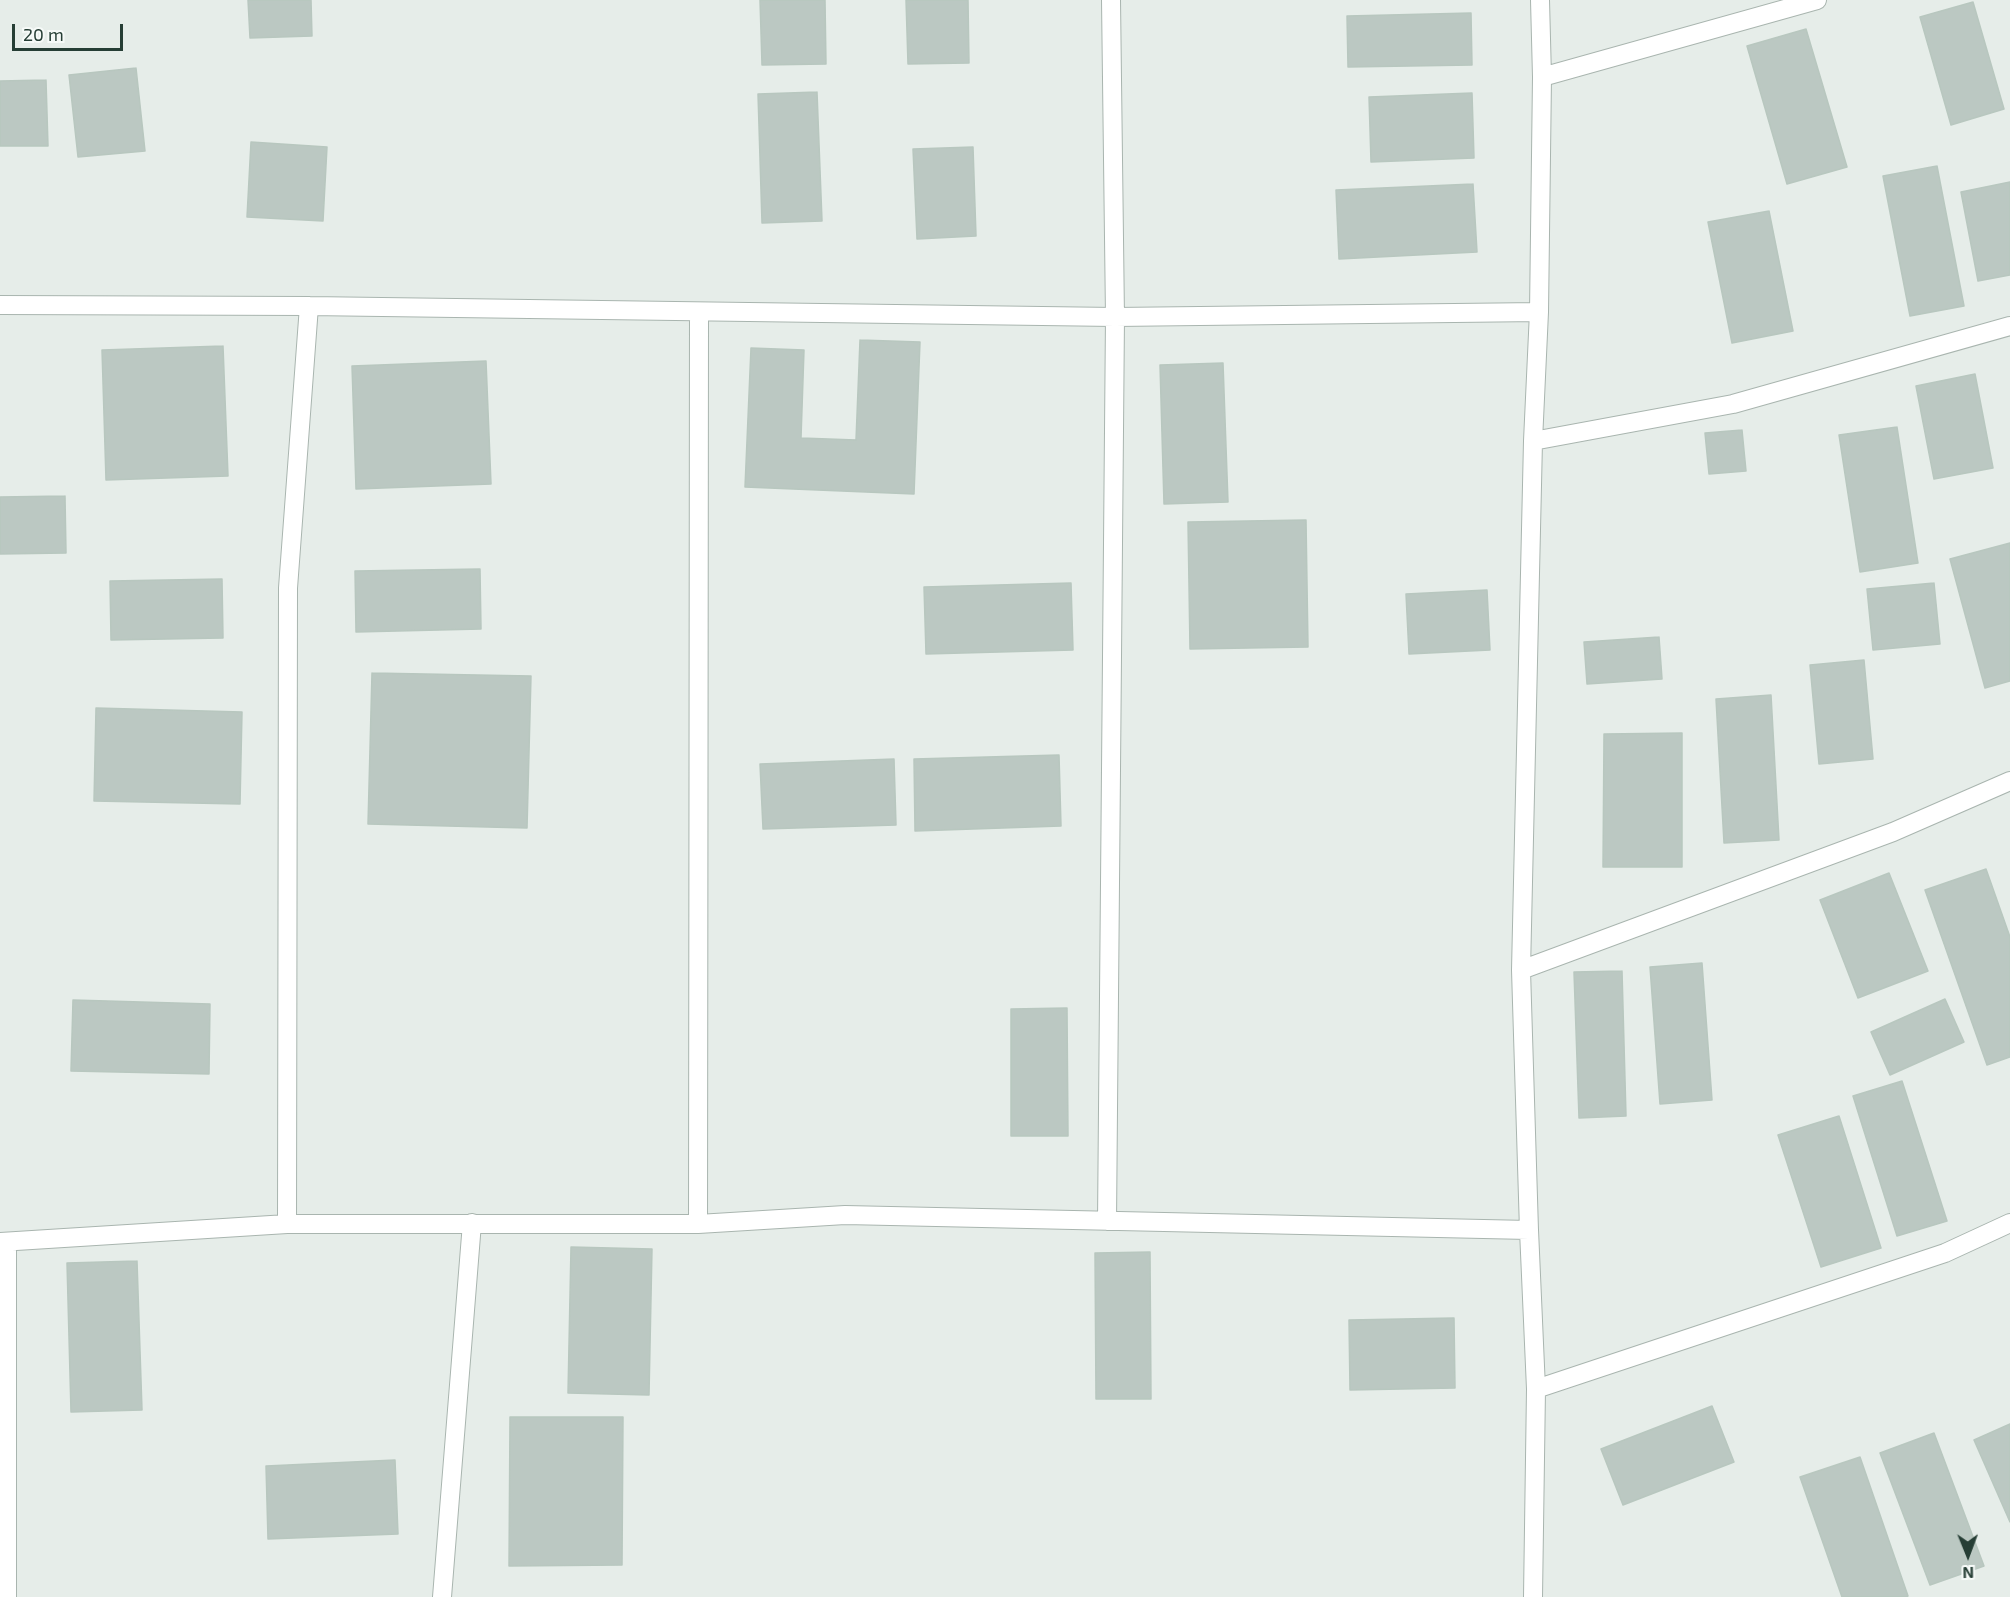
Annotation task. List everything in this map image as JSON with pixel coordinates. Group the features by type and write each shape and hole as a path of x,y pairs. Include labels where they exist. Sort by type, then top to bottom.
{"street":[{"path":"1107,1221 1115,317 1111,0"},
{"path":"1533,1597 1536,1389 1521,970 1533,441 1539,312 1542,77 1540,0"},
{"path":"1542,77 1817,0"},
{"path":"0,305 309,306 1115,317 1539,312"},
{"path":"287,1224 288,588 309,306"},
{"path":"698,1224 699,312"},
{"path":"1533,441 1733,404 2010,326"},
{"path":"1521,970 1893,832 2010,781"},
{"path":"7,1597 4,1242 287,1224 698,1224 845,1215 1529,1230"},
{"path":"442,1597 472,1223"},
{"path":"1536,1389 1945,1252 2010,1223"}],"building":[{"path":"248,0 311,0 312,36 250,38"},
{"path":"760,0 825,0 826,64 762,65"},
{"path":"906,0 968,0 969,63 908,64"},
{"path":"1973,2 2004,109 1951,125 1920,17"},
{"path":"1471,13 1472,65 1348,67 1347,16"},
{"path":"1806,29 1847,167 1787,184 1747,46"},
{"path":"136,68 145,151 78,157 69,75"},
{"path":"46,80 48,146 0,146 0,81"},
{"path":"817,92 822,221 762,223 758,94"},
{"path":"1472,93 1474,158 1371,162 1369,97"},
{"path":"251,142 327,147 323,221 247,217"},
{"path":"973,147 976,236 917,239 913,149"},
{"path":"1937,166 1964,306 1910,316 1883,176"},
{"path":"2010,182 2010,275 1978,281 1961,192"},
{"path":"1473,184 1477,252 1339,259 1336,190"},
{"path":"1769,211 1793,331 1732,343 1708,222"},
{"path":"860,340 920,342 914,494 745,487 751,348 804,350 801,438 856,440"},
{"path":"223,346 228,476 106,480 102,350"},
{"path":"486,361 491,484 356,489 352,366"},
{"path":"1223,363 1228,502 1164,504 1160,365"},
{"path":"1975,374 1993,468 1934,479 1916,386"},
{"path":"1897,427 1918,563 1860,572 1839,435"},
{"path":"1742,430 1746,471 1709,474 1705,433"},
{"path":"65,496 66,553 0,554 0,497"},
{"path":"1306,520 1308,647 1190,649 1188,522"},
{"path":"2010,543 2010,681 1985,688 1950,559"},
{"path":"480,569 481,629 356,632 355,571"},
{"path":"222,579 223,638 111,640 110,581"},
{"path":"1071,583 1073,650 926,654 924,587"},
{"path":"1934,583 1940,644 1873,650 1867,589"},
{"path":"1487,590 1490,650 1409,654 1406,594"},
{"path":"1659,637 1662,679 1587,684 1584,642"},
{"path":"1864,660 1873,759 1819,764 1810,665"},
{"path":"372,673 531,676 527,828 368,824"},
{"path":"1771,695 1779,840 1724,843 1716,699"},
{"path":"96,708 242,712 240,804 94,801"},
{"path":"1682,733 1682,867 1603,867 1604,734"},
{"path":"1059,755 1061,826 915,831 914,759"},
{"path":"894,759 896,825 763,829 760,764"},
{"path":"1986,869 2010,937 2010,1057 1987,1065 1925,890"},
{"path":"1889,873 1928,971 1858,998 1820,900"},
{"path":"1702,963 1712,1100 1660,1104 1650,967"},
{"path":"1622,971 1626,1116 1579,1118 1574,972"},
{"path":"1945,999 1964,1042 1890,1075 1871,1032"},
{"path":"73,1000 210,1004 209,1074 71,1071"},
{"path":"1067,1008 1068,1136 1011,1136 1011,1009"},
{"path":"1902,1081 1947,1221 1897,1236 1853,1096"},
{"path":"1839,1116 1881,1248 1821,1267 1778,1135"},
{"path":"571,1247 652,1249 649,1395 568,1393"},
{"path":"1150,1252 1151,1399 1096,1399 1095,1253"},
{"path":"137,1261 142,1410 71,1412 67,1263"},
{"path":"1454,1318 1455,1388 1350,1390 1349,1320"},
{"path":"1712,1406 1734,1462 1623,1505 1601,1449"},
{"path":"510,1417 623,1417 622,1565 509,1566"},
{"path":"2010,1424 2010,1522 1974,1440"},
{"path":"1934,1433 1984,1566 1930,1585 1880,1453"},
{"path":"1860,1457 1908,1596 1906,1597 1842,1597 1800,1477"},
{"path":"395,1460 398,1534 268,1539 266,1466"}]}
